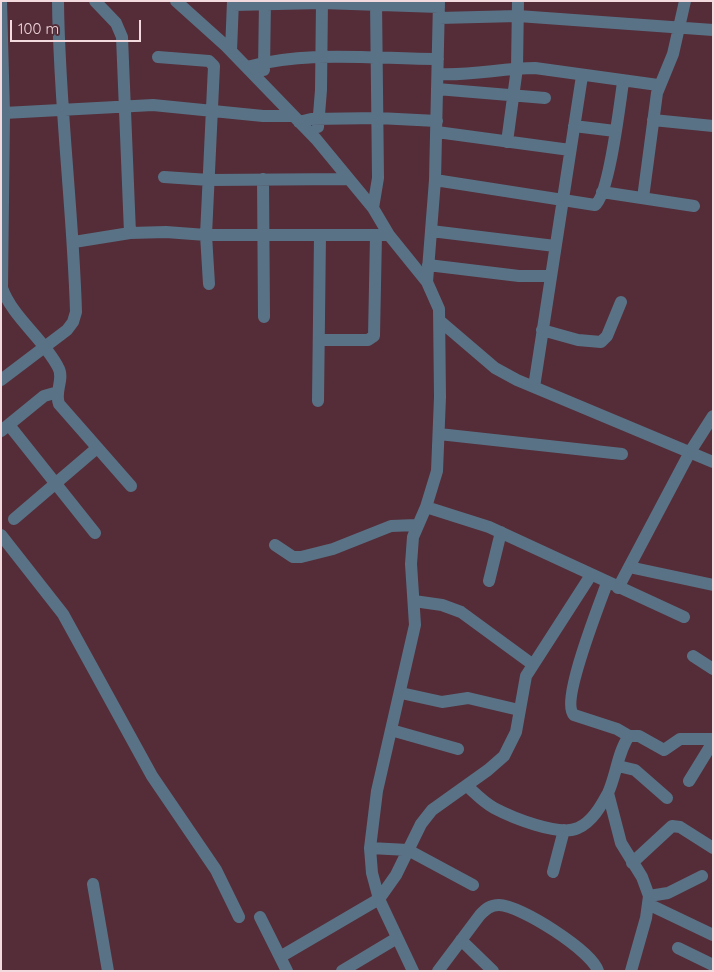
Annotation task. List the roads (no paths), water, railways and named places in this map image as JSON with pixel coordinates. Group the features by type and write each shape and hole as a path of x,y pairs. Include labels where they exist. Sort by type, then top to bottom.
{"street":[{"path":"1,1 4,113 2,288 9,303 61,374 58,392 59,404 131,486"},
{"path":"1,380 67,330 73,322 76,312 74,242 62,109 58,1"},
{"path":"95,1 120,30 130,233"},
{"path":"176,1 231,51 316,139 372,208 383,235 427,282 435,298 440,320 437,471 426,507 416,525 411,555 415,625 413,641 377,791 370,848 372,872 379,899 413,971"},
{"path":"507,142 517,68 518,1"},
{"path":"643,198 658,85 673,54 685,1"},
{"path":"316,139 322,58 322,2"},
{"path":"231,51 233,3 376,3 518,16 713,30"},
{"path":"262,82 265,62 265,3"},
{"path":"372,208 378,178 376,3"},
{"path":"427,282 435,180 439,9"},
{"path":"158,57 212,62 215,71 206,235 209,284"},
{"path":"247,67 265,62 322,58 438,59"},
{"path":"438,74 470,75 517,68 551,70 623,82 658,85"},
{"path":"534,387 554,246 582,76"},
{"path":"435,180 595,205 602,192 623,82"},
{"path":"437,89 545,98"},
{"path":"4,113 153,105 296,119 378,118 437,126 507,142 570,150"},
{"path":"653,120 713,126"},
{"path":"574,126 615,131"},
{"path":"164,177 209,180 348,179"},
{"path":"263,179 264,317"},
{"path":"602,192 694,206"},
{"path":"431,230 554,246"},
{"path":"74,242 130,233 166,232 263,236 383,235"},
{"path":"320,340 368,340 374,336 383,235"},
{"path":"318,401 320,236"},
{"path":"428,266 519,276 550,276"},
{"path":"542,330 578,340 601,342 607,336 621,302"},
{"path":"440,320 495,368 534,387 713,462"},
{"path":"58,392 44,396 5,428 56,483 95,533"},
{"path":"689,782 713,741 680,738 664,750 639,736 629,736 618,729 574,715 570,709 576,674 612,586 629,567 690,452 713,416"},
{"path":"439,434 622,454"},
{"path":"14,520 97,448"},
{"path":"426,507 501,532 612,586 684,617"},
{"path":"275,545 293,556 302,557 333,549 391,526 416,525"},
{"path":"489,581 501,532"},
{"path":"1,535 63,614 152,776 216,870 239,917"},
{"path":"629,567 713,585"},
{"path":"280,957 379,899 396,875 421,824 432,810 467,786 504,756 516,732 523,688 532,664 591,576"},
{"path":"414,601 442,605 462,612 532,664"},
{"path":"693,656 713,669"},
{"path":"401,693 442,702 468,698 519,710"},
{"path":"391,730 458,749"},
{"path":"467,786 484,801 502,812 536,825 572,830 584,824 600,808 608,793 629,736"},
{"path":"618,766 635,770 667,798"},
{"path":"608,793 621,842 642,877 649,900 631,971"},
{"path":"632,862 672,826 680,827 713,848"},
{"path":"553,872 564,830"},
{"path":"370,848 408,850 473,886"},
{"path":"649,900 702,876"},
{"path":"93,884 108,971"},
{"path":"649,900 713,935"},
{"path":"438,971 487,907 500,905 510,906 568,941 593,962 598,971"},
{"path":"260,916 287,971"},
{"path":"342,971 397,938"},
{"path":"461,940 493,971"},
{"path":"678,948 713,965"}]}
